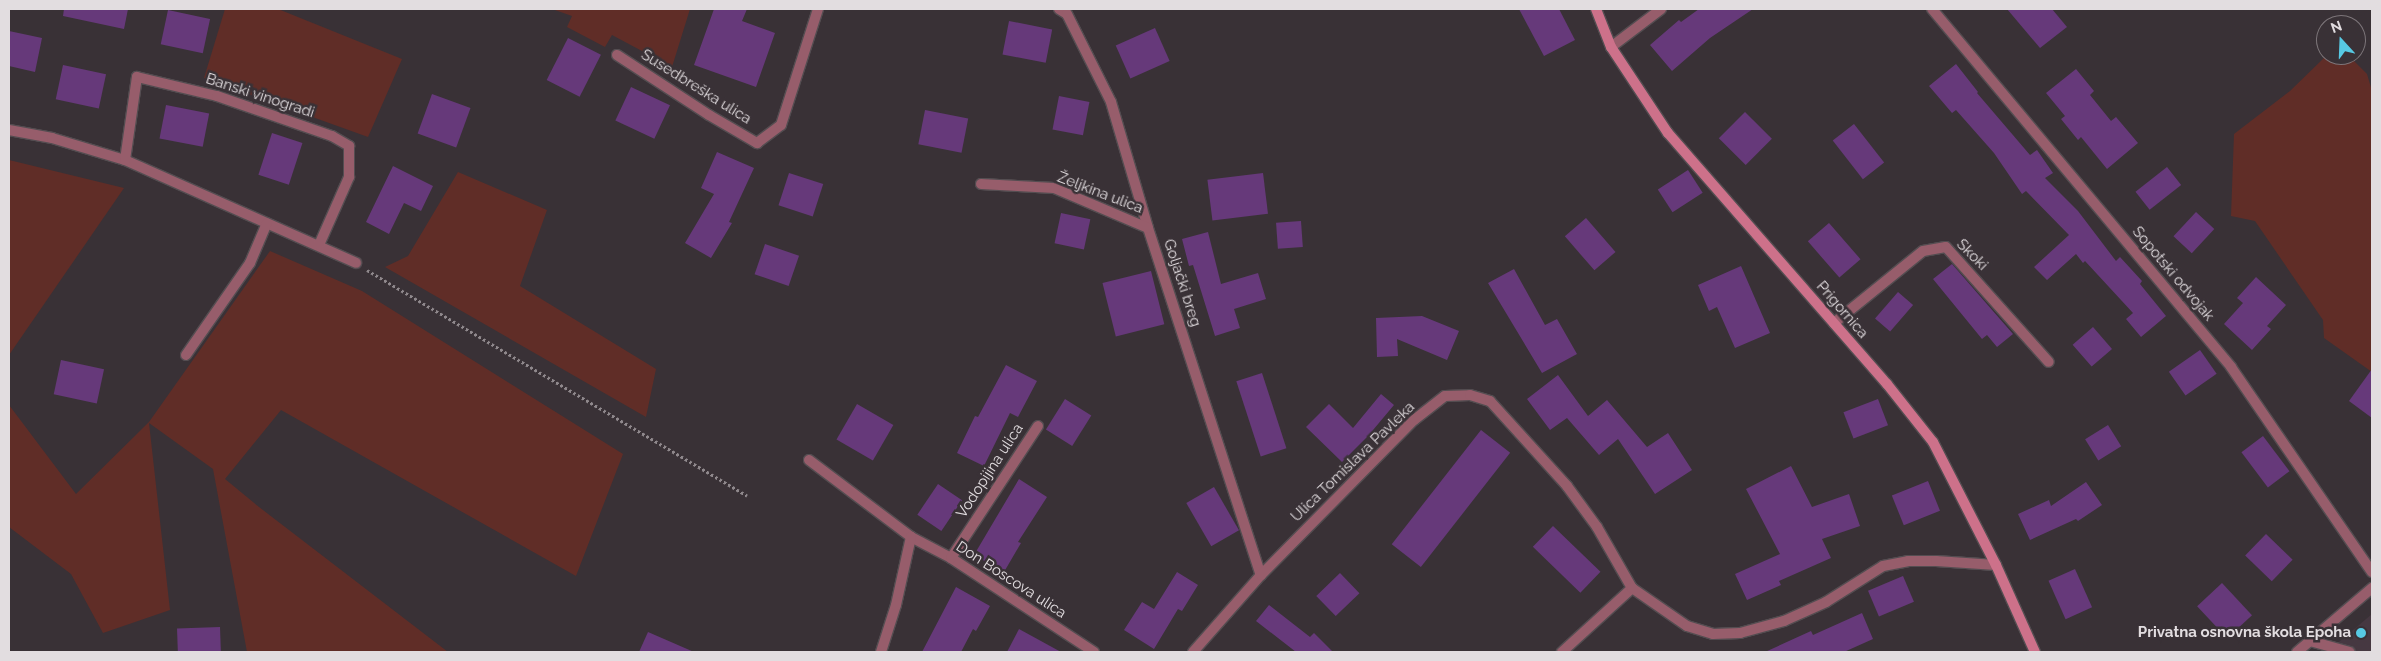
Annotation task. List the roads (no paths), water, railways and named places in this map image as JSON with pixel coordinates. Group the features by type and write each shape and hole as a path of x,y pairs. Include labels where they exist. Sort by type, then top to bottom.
{"street":[{"name":"Susedbreška ulica","path":"617,55 709,115 757,143 781,125 818,9"},
{"name":"Goljački breg","path":"1059,9 1067,14 1111,102 1148,228 1261,574"},
{"name":"Prigornica","path":"1596,9 1611,47 1668,133 1887,384 1933,442 1996,565 2035,652"},
{"path":"1611,47 1661,9"},
{"name":"Sopotski odvojak","path":"1932,9 2231,367 2372,572"},
{"name":"Banski vinogradi","path":"125,160 138,77 217,96 332,136 350,146 349,177 319,245"},
{"path":"9,130 52,138 125,160 356,263"},
{"name":"Željkina ulica","path":"982,184 1054,188 1148,228"},
{"path":"186,356 250,263 267,223"},
{"name":"Skoki","path":"1834,323 1923,251 1946,247 2049,362"},
{"name":"Ulica Tomislava Pavleka","path":"1193,652 1261,574 1414,420 1445,396 1470,395 1490,401 1567,486 1597,528 1632,588 1687,626 1713,634 1740,633 1784,621 1826,602 1883,566 1908,561 1996,565"},
{"name":"Vodopijina ulica","path":"951,558 1038,426"},
{"name":"Don Boscova ulica","path":"809,460 911,537 951,558 1094,652"},
{"path":"881,652 896,606 911,537"},
{"path":"1562,652 1632,588"},
{"path":"2297,652 2372,588"},
{"path":"2310,641 2350,652"}],"place":[{"name":"Privatna osnovna škola Epoha","path":"2361,633"}]}
